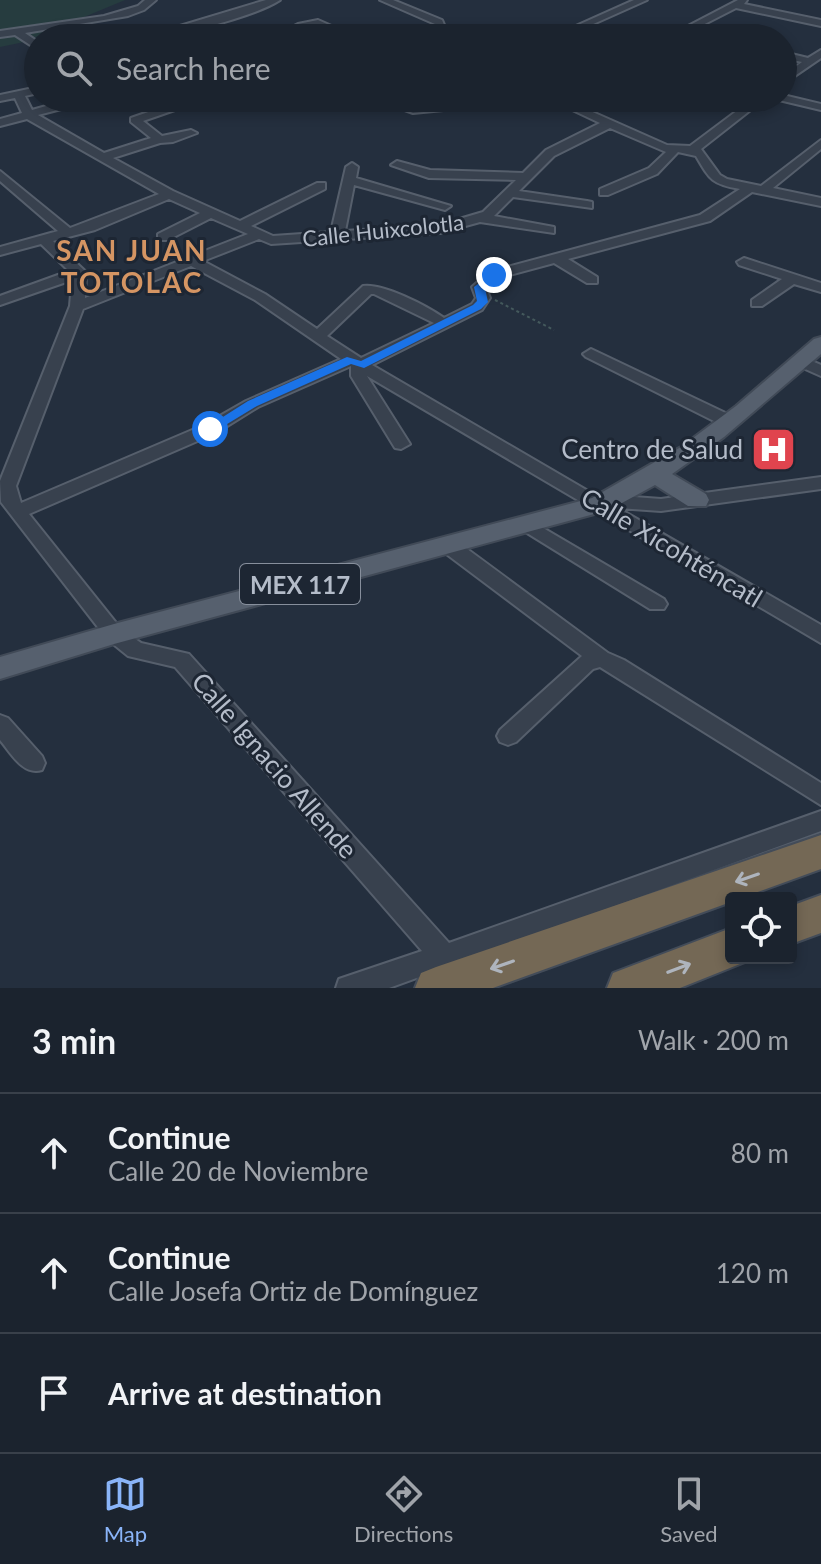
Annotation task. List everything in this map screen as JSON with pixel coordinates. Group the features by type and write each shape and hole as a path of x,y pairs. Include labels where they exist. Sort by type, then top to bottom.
{"highway":[{"path":"440,973 821,852"},
{"path":"797,923 821,914"},
{"path":"628,988 725,950"}],"main road":[{"name":"MEX 117","path":"0,668 114,634 604,502 659,472 810,366 821,343"},
{"path":"659,472 664,481 697,500"}],"street":[{"path":"75,24 145,7 151,0"},
{"path":"198,24 275,0"},
{"path":"385,0 439,24"},
{"path":"586,24 642,0"},
{"path":"698,24 745,0"},
{"path":"735,5 821,23"},
{"path":"0,34 24,30"},
{"path":"16,31 24,37"},
{"path":"797,71 816,58"},
{"path":"0,98 24,93"},
{"path":"19,94 24,104"},
{"path":"797,101 821,107"},
{"path":"28,112 169,194 263,237"},
{"path":"0,123 38,112"},
{"path":"156,112 135,120 159,139"},
{"path":"582,112 673,151 693,150 742,112"},
{"name":"Calle Huixcolotla","path":"263,237 337,237 440,229 481,218 550,153 608,124"},
{"path":"103,157 159,139 169,140 191,133"},
{"path":"44,240 79,272 82,282 77,306 7,486 9,507 210,429 252,404 356,363 477,307 483,298 479,287 484,281 554,257 705,218 754,191 821,143"},
{"path":"693,150 707,160 719,180 754,191 821,202"},
{"path":"604,192 653,171 673,151"},
{"path":"397,165 429,174 525,177"},
{"path":"337,237 350,174 445,206"},
{"path":"0,175 69,234"},
{"path":"239,227 321,186"},
{"path":"509,193 587,205"},
{"path":"0,251 69,234 169,194"},
{"path":"163,237 210,213"},
{"path":"481,218 549,230"},
{"path":"77,306 263,237"},
{"path":"554,257 592,280"},
{"name":"Calle Xicohténcatl","path":"194,262 260,297 356,363 604,502 821,635"},
{"path":"744,262 821,288"},
{"path":"0,301 79,272"},
{"path":"757,303 790,280"},
{"path":"317,337 368,289 377,290 437,319"},
{"path":"591,354 730,422"},
{"path":"356,363 359,376 401,444"},
{"path":"604,502 649,506 821,483"},
{"name":"Calle Ignacio Allende","path":"9,507 114,634 135,650 182,660 440,973"},
{"path":"526,524 657,604"},
{"path":"448,545 601,659 617,666 821,795"},
{"path":"508,736 587,662 601,659"},
{"path":"0,724 34,763"},
{"path":"349,988 440,973 821,821"}],"path":[{"path":"483,298 498,301 554,330"}],"green space":[{"path":"0,0 125,0 67,24 24,24 24,42 0,47"}],"place":[{"name":"Centro de Salud","path":"774,449"}],"district":[{"name":"SAN JUAN TOTOLAC","path":"132,266"}],"route":[{"path":"210,429 252,404 351,360 360,365 477,307 483,302 479,287 494,275"}]}
